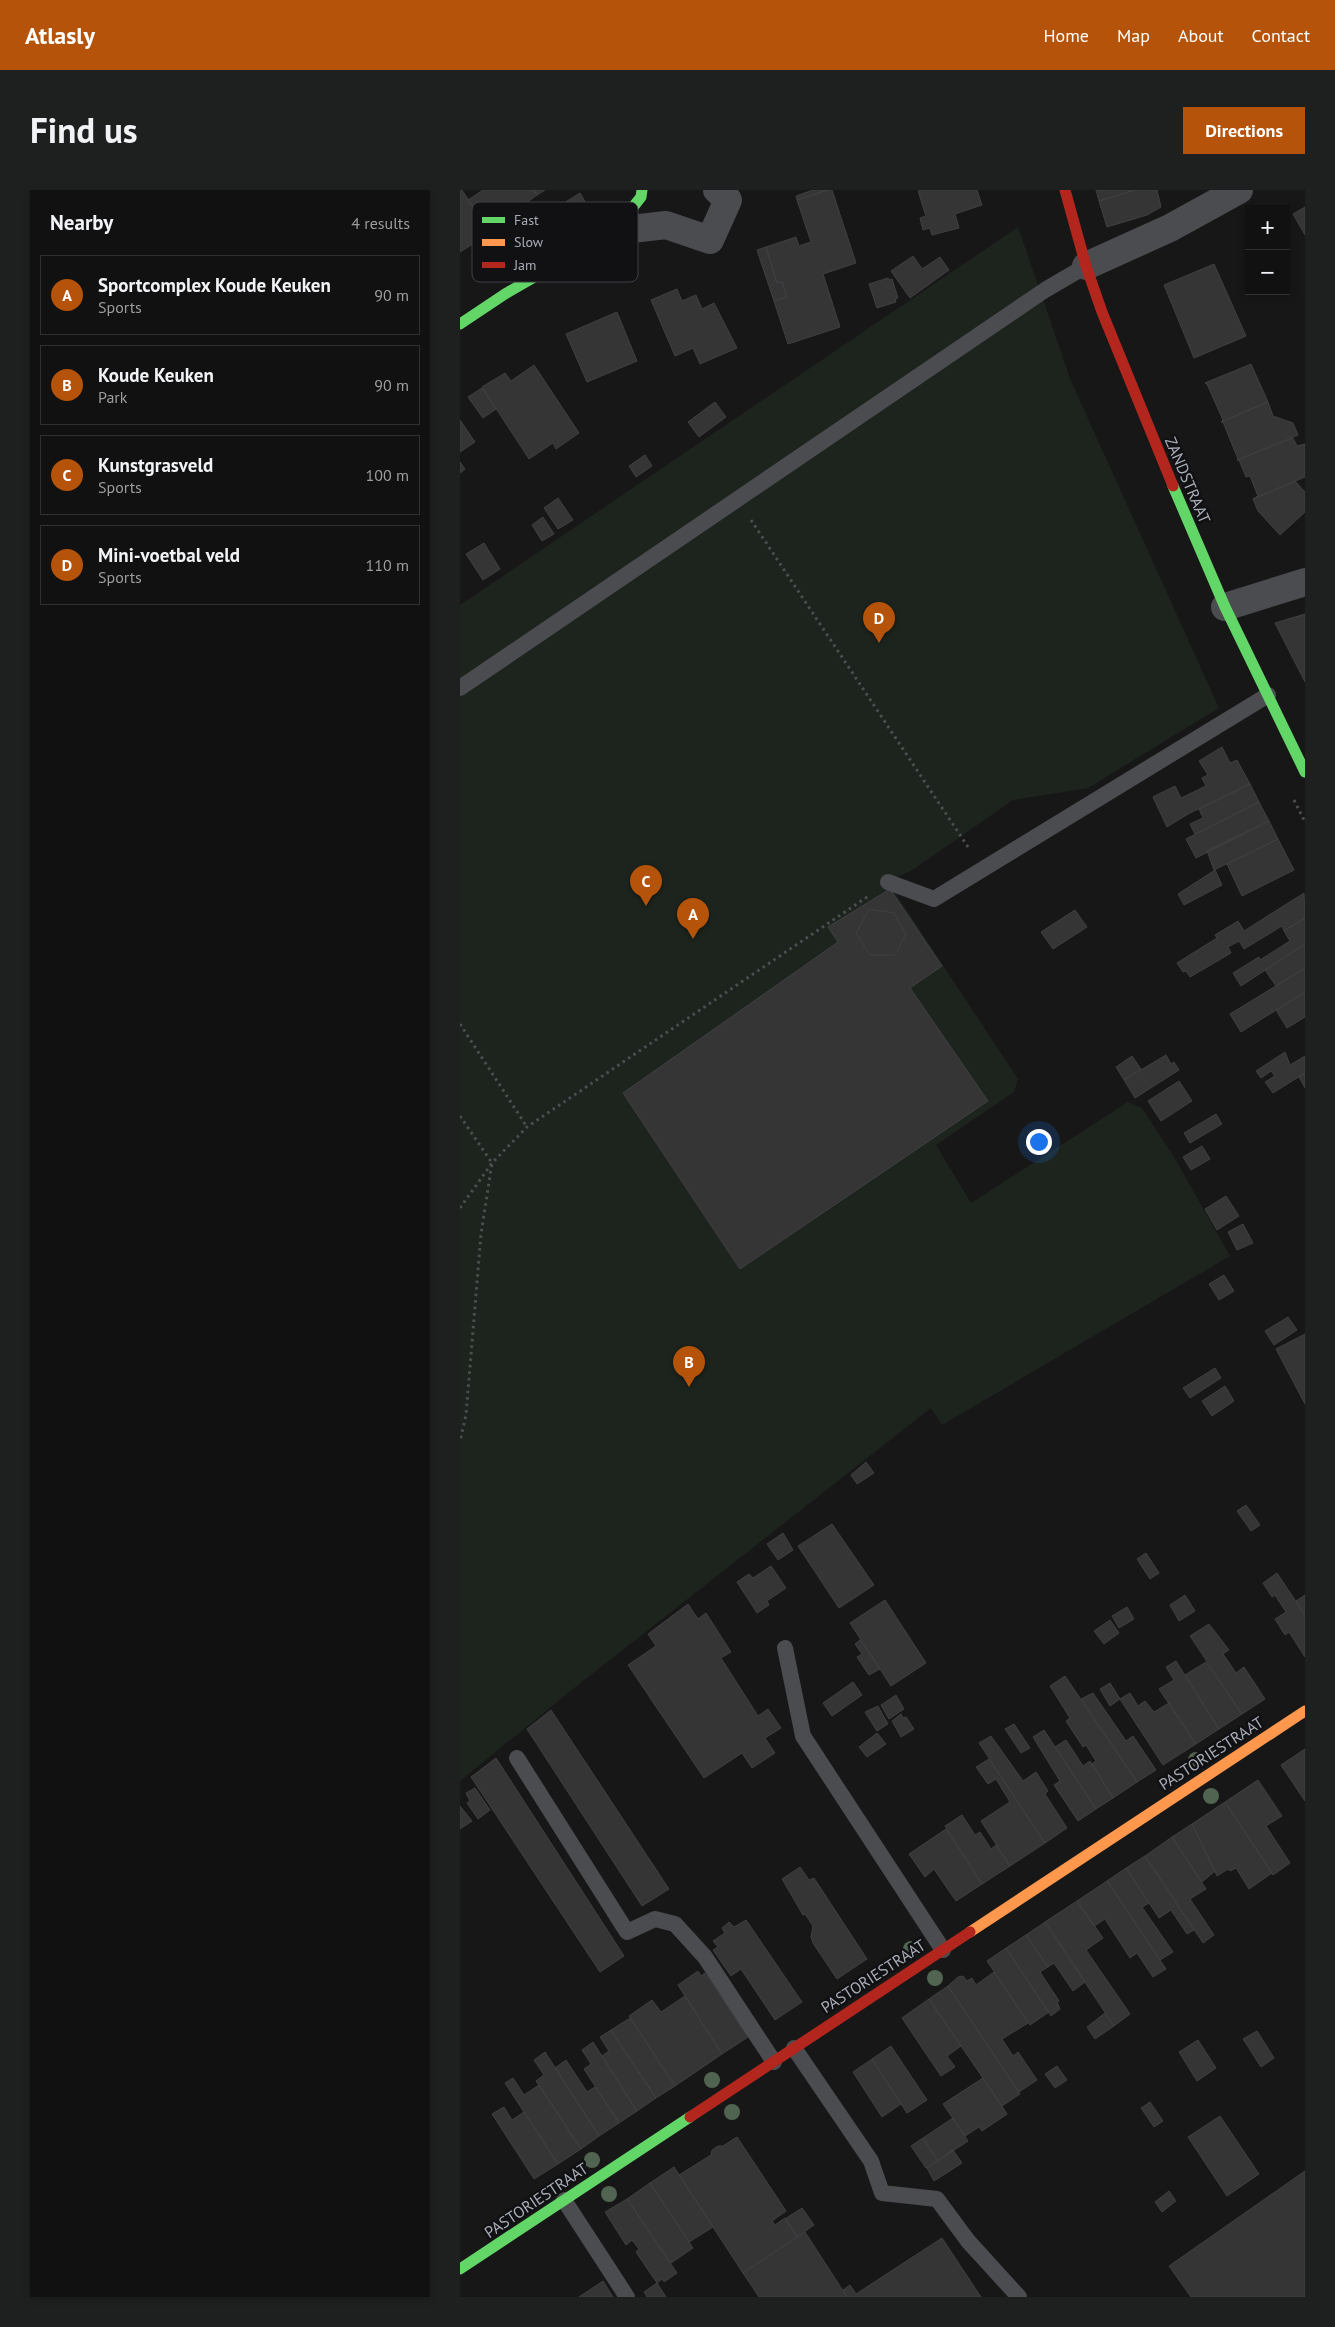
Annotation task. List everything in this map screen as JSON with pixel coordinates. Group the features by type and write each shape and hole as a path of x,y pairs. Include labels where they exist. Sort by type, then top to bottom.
{"street":[{"path":"637,202 641,197 642,190"},
{"path":"638,228 666,225 710,240 728,200 717,190"},
{"name":"ZANDSTRAAT","path":"1065,190 1086,266 1102,312 1153,438 1225,607 1305,772"},
{"path":"1086,266 1170,228 1239,190"},
{"path":"460,324 526,282"},
{"path":"1225,607 1305,582"},
{"name":"PASTORIESTRAAT","path":"460,2269 1305,1711"}],"lane":[{"path":"460,688 1045,290 1086,266"},
{"path":"888,882 934,899 1268,695"},
{"path":"785,1648 803,1736 942,1950"},
{"path":"517,1758 627,1932 655,1920 675,1924 705,1956 774,2062"},
{"path":"794,2048 871,2161 882,2193 937,2200 968,2241 1019,2297"},
{"path":"564,2200 627,2297"}],"path":[{"path":"737,500 982,869"},
{"path":"460,1208 492,1163 527,1127 888,882"},
{"path":"460,1024 527,1127"},
{"path":"460,1116 492,1163 481,1234 466,1415 460,1441"}],"shaded area":[{"path":"1018,227 1071,381 1219,708 1088,788 1013,800 914,869 888,882 1018,1079 1014,1092 936,1145 971,1203 1128,1102 1142,1108 1174,1157 1230,1256 942,1425 931,1408 578,1685 460,1781 460,605"}],"building":[{"path":"462,190 472,205 472,244 460,252 460,191"},
{"path":"483,190 533,190 537,195 527,202 472,202 472,206 468,200"},
{"path":"533,190 545,190 537,195"},
{"path":"813,190 828,190 797,200 796,196"},
{"path":"832,190 856,263 823,274 840,327 788,344 774,301 787,297 782,282 777,283 766,247 796,237 799,246 811,242 797,200"},
{"path":"977,190 982,205 955,214 959,228 932,235 930,228 923,230 920,218 926,216 918,191"},
{"path":"1096,190 1135,190 1099,201"},
{"path":"1135,190 1157,190 1161,207 1147,215 1107,227 1099,201"},
{"path":"580,193 585,202 566,202"},
{"path":"1305,207 1305,235 1293,214"},
{"path":"766,247 777,283 782,282 787,297 774,301 757,250"},
{"path":"913,256 922,269 940,257 949,270 910,298 891,271"},
{"path":"1214,264 1246,336 1194,358 1164,285"},
{"path":"888,278 889,280 892,279 898,298 895,299 896,302 877,308 869,284"},
{"path":"677,289 682,301 696,295 702,309 714,303 737,348 700,364 693,348 675,356 651,300"},
{"path":"617,312 637,361 587,382 566,334"},
{"path":"1251,364 1268,402 1221,422 1223,420 1205,383"},
{"path":"534,365 579,433 556,449 553,443 529,459 482,387 505,373 511,381"},
{"path":"482,388 496,409 483,418 468,397"},
{"path":"715,402 726,417 699,437 688,422"},
{"path":"1268,402 1273,416 1293,423 1298,435 1237,460 1223,422 1221,422"},
{"path":"460,420 475,442 460,452"},
{"path":"1293,438 1297,446 1305,444 1305,477 1253,499 1258,496 1250,476 1246,477 1239,460 1237,460"},
{"path":"645,455 652,466 636,477 629,466"},
{"path":"460,462 465,469 460,473"},
{"path":"1295,481 1305,492 1305,512 1280,535 1258,511 1253,499"},
{"path":"558,498 573,520 558,529 544,508"},
{"path":"543,517 554,534 542,541 532,525"},
{"path":"484,543 500,569 483,580 466,554"},
{"path":"1305,614 1305,682 1275,623"},
{"path":"1222,747 1230,763 1237,760 1250,784 1188,814 1167,827 1153,797 1175,786 1181,798 1206,786 1202,778 1208,775 1199,761"},
{"path":"1250,784 1259,802 1195,834 1190,824 1203,818 1199,809"},
{"path":"1259,802 1269,821 1196,858 1186,839"},
{"path":"1269,821 1278,839 1214,870 1207,851"},
{"path":"1278,839 1294,870 1242,896 1227,864"},
{"path":"1215,870 1222,885 1184,905 1178,894"},
{"path":"890,889 942,966 910,988 988,1101 740,1269 623,1093 838,942 828,927"},
{"path":"1304,893 1305,918 1284,931 1282,926 1244,949 1239,941 1228,947 1231,953 1190,977 1186,971 1183,972 1177,963 1217,938 1215,935 1238,921 1244,931"},
{"path":"869,909 894,913 906,934 895,955 870,955 856,933"},
{"path":"1075,910 1087,927 1053,949 1041,932"},
{"path":"1305,918 1305,944 1241,986 1233,973 1259,957 1260,960 1290,941 1284,931"},
{"path":"1305,944 1305,968 1276,986 1265,970"},
{"path":"1305,968 1305,992 1241,1032 1230,1014"},
{"path":"1305,992 1305,1017 1287,1028 1276,1010"},
{"path":"1285,1052 1290,1065 1305,1056 1305,1073 1273,1093 1265,1082 1275,1076 1271,1071 1261,1078 1256,1071"},
{"path":"1166,1055 1171,1064 1174,1062 1179,1070 1135,1098 1124,1080"},
{"path":"1132,1056 1141,1069 1124,1080 1116,1067"},
{"path":"1305,1073 1305,1088 1299,1077"},
{"path":"1179,1081 1192,1101 1161,1121 1148,1101"},
{"path":"1216,1114 1222,1124 1190,1143 1184,1133"},
{"path":"1202,1146 1210,1159 1191,1170 1183,1157"},
{"path":"1226,1196 1239,1216 1217,1230 1205,1209"},
{"path":"1243,1224 1253,1243 1237,1250 1228,1232"},
{"path":"1224,1275 1234,1291 1219,1300 1209,1284"},
{"path":"1288,1317 1297,1330 1274,1345 1265,1331"},
{"path":"1305,1334 1305,1404 1276,1349"},
{"path":"1215,1368 1221,1378 1190,1398 1183,1388"},
{"path":"1225,1386 1234,1401 1212,1416 1202,1401"},
{"path":"866,1462 874,1473 857,1484 851,1475"},
{"path":"1246,1505 1260,1525 1251,1531 1237,1511"},
{"path":"832,1524 874,1585 839,1608 798,1546"},
{"path":"783,1533 793,1550 778,1560 767,1544"},
{"path":"1146,1553 1159,1573 1150,1579 1137,1559"},
{"path":"771,1566 786,1588 767,1601 769,1605 757,1613 737,1582 749,1574 753,1578"},
{"path":"1277,1573 1305,1615 1305,1657 1289,1632 1285,1635 1275,1619 1286,1612 1275,1595 1272,1597 1263,1583"},
{"path":"1185,1595 1195,1611 1179,1621 1170,1605"},
{"path":"1305,1595 1305,1615 1296,1601"},
{"path":"885,1600 926,1663 891,1686 850,1623"},
{"path":"688,1604 698,1619 706,1613 731,1652 721,1658 758,1716 768,1709 781,1728 765,1738 775,1753 752,1768 742,1753 704,1778 628,1665 656,1646 648,1634"},
{"path":"1127,1607 1134,1619 1119,1628 1112,1616"},
{"path":"1110,1620 1119,1633 1104,1644 1094,1631"},
{"path":"1209,1624 1229,1650 1223,1654 1236,1673 1244,1667 1265,1699 1242,1714 1190,1636"},
{"path":"860,1640 880,1669 869,1675 857,1657 862,1654 855,1644"},
{"path":"1176,1661 1219,1729 1196,1744 1159,1689 1174,1680 1166,1667"},
{"path":"1206,1662 1242,1714 1219,1729 1185,1675"},
{"path":"1065,1676 1137,1782 1113,1798 1092,1764 1096,1761 1086,1745 1083,1747 1066,1721 1070,1718 1050,1686"},
{"path":"853,1682 862,1695 832,1716 823,1703"},
{"path":"1110,1683 1120,1699 1110,1706 1100,1689"},
{"path":"1093,1693 1126,1741 1133,1736 1156,1770 1137,1782 1081,1699"},
{"path":"1130,1693 1138,1706 1145,1701 1154,1712 1169,1703 1196,1744 1163,1765 1120,1699"},
{"path":"896,1695 904,1709 889,1719 881,1705"},
{"path":"878,1706 888,1724 877,1731 865,1712"},
{"path":"551,1710 669,1889 642,1906 527,1729"},
{"path":"901,1714 903,1718 906,1717 914,1729 901,1737 892,1721"},
{"path":"1014,1724 1030,1748 1021,1753 1005,1729"},
{"path":"1044,1730 1096,1809 1078,1821 1054,1785 1060,1781 1033,1737"},
{"path":"877,1733 886,1744 867,1757 859,1747"},
{"path":"991,1736 1023,1781 1036,1772 1048,1791 1045,1794 1067,1828 1045,1843 979,1743"},
{"path":"1066,1740 1083,1766 1090,1761 1113,1798 1096,1809 1055,1747"},
{"path":"1305,1749 1305,1801 1281,1765"},
{"path":"496,1758 624,1956 600,1972 471,1777"},
{"path":"989,1759 1045,1843 1010,1866 981,1821 1010,1802 996,1779 988,1784 976,1767"},
{"path":"1258,1780 1282,1816 1266,1826 1290,1863 1273,1875 1225,1802"},
{"path":"475,1788 490,1810 478,1819 467,1803 470,1801 466,1793"},
{"path":"1225,1802 1272,1873 1249,1889 1236,1868 1230,1871 1228,1869 1217,1876 1192,1824"},
{"path":"460,1806 472,1821 460,1829"},
{"path":"962,1815 975,1835 980,1832 991,1849 996,1845 1010,1866 982,1884 945,1826"},
{"path":"1192,1824 1215,1871 1202,1882 1172,1837"},
{"path":"946,1829 982,1884 956,1901 934,1869 925,1877 909,1854"},
{"path":"1172,1837 1206,1889 1190,1899 1214,1935 1203,1943 1145,1856"},
{"path":"1145,1856 1194,1930 1187,1934 1171,1910 1159,1918 1126,1868"},
{"path":"800,1867 809,1880 814,1878 867,1959 837,1979 813,1943 811,1937 813,1926 805,1914 803,1915 782,1879"},
{"path":"1126,1868 1149,1903 1142,1907 1173,1952 1160,1960 1107,1881"},
{"path":"1107,1881 1166,1969 1153,1977 1137,1953 1130,1958 1105,1919 1094,1926 1077,1901"},
{"path":"1077,1901 1103,1938 1086,1950 1130,2014 1114,2026 1045,1922"},
{"path":"746,1920 802,2002 775,2020 741,1969 731,1976 713,1950 718,1947 713,1941 725,1933 722,1928 729,1922 734,1927"},
{"path":"1045,1922 1085,1982 1073,1991 1054,1963 1048,1967 1026,1935"},
{"path":"1026,1935 1048,1967 1040,1972 1059,2001 1057,2002 1060,2009 1051,2016 1006,1948"},
{"path":"1006,1948 1049,2012 1030,2025 987,1961"},
{"path":"698,1971 701,1976 705,1973 748,2037 722,2054 678,1985"},
{"path":"994,1972 1028,2023 1002,2039 1013,2056 1018,2052 1037,2080 1019,2092 948,1986 958,1977 963,1976 967,1981 972,1978 976,1985"},
{"path":"948,1986 1020,2094 1002,2106 929,1999"},
{"path":"685,1996 722,2054 675,2086 629,2016 652,2000 661,2012"},
{"path":"929,1999 961,2046 947,2056 955,2067 941,2076 902,2018"},
{"path":"1105,2013 1114,2026 1095,2039 1087,2027"},
{"path":"630,2018 675,2086 656,2098 611,2030"},
{"path":"611,2030 656,2098 637,2111 602,2056 609,2051 600,2037"},
{"path":"1257,2031 1274,2058 1261,2067 1243,2039"},
{"path":"1198,2040 1216,2068 1197,2081 1179,2052"},
{"path":"593,2042 637,2111 619,2123 584,2069 591,2064 582,2050"},
{"path":"891,2046 927,2100 907,2113 872,2059"},
{"path":"545,2052 599,2136 581,2149 536,2081 544,2075 534,2060"},
{"path":"872,2059 901,2104 882,2117 853,2072"},
{"path":"566,2060 587,2092 595,2087 619,2123 599,2136 555,2068"},
{"path":"1057,2066 1067,2080 1055,2088 1045,2074"},
{"path":"513,2078 524,2095 539,2085 581,2149 558,2164 505,2083"},
{"path":"983,2078 1007,2114 982,2131 979,2127 965,2136 943,2104"},
{"path":"1150,2102 1163,2121 1154,2127 1141,2108"},
{"path":"504,2107 512,2120 524,2112 558,2164 534,2179 492,2114"},
{"path":"1220,2116 1259,2174 1227,2196 1188,2137"},
{"path":"953,2118 968,2141 938,2161 923,2138"},
{"path":"737,2137 786,2211 772,2221 775,2225 785,2218 797,2237 743,2273 679,2175 711,2155 712,2150 718,2146 723,2146"},
{"path":"923,2138 938,2161 926,2168 911,2146"},
{"path":"953,2150 962,2163 934,2181 927,2168"},
{"path":"674,2167 713,2227 689,2242 650,2183"},
{"path":"1305,2171 1305,2297 1191,2297 1169,2266"},
{"path":"650,2183 693,2248 671,2263 627,2199"},
{"path":"1169,2191 1176,2201 1162,2212 1155,2202"},
{"path":"627,2199 677,2273 664,2282 662,2279 657,2283 636,2252 639,2249 632,2240 626,2245 605,2212"},
{"path":"802,2208 814,2225 797,2237 785,2219"},
{"path":"805,2232 847,2297 759,2297 743,2273"},
{"path":"942,2238 981,2297 847,2297 843,2290 850,2285 856,2294"},
{"path":"603,2281 613,2297 579,2297"},
{"path":"657,2283 666,2297 647,2297 644,2292"}],"traffic: fast":[{"path":"637,202 641,197 642,190"},
{"path":"460,324 526,282"},
{"path":"1173,486 1225,607 1305,772"},
{"path":"460,2269 690,2117"}],"traffic: slow":[{"path":"970,1932 1305,1711"}],"traffic: jam":[{"path":"1065,190 1086,266 1102,312 1173,486"},
{"path":"690,2117 970,1932"}],"place":[{"name":"Mini-voetbal veld","path":"879,643"},
{"name":"Kunstgrasveld","path":"646,906"},
{"name":"Sportcomplex Koude Keuken","path":"693,939"},
{"name":"Koude Keuken","path":"689,1387"}]}
